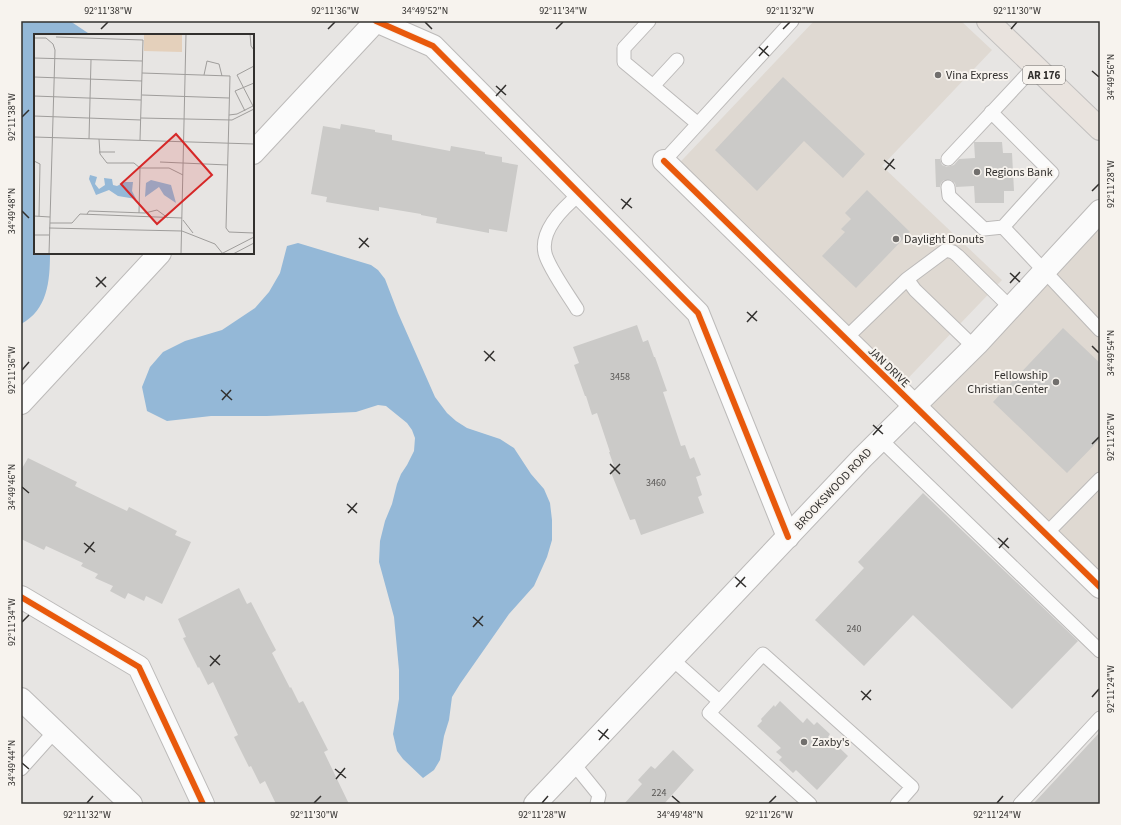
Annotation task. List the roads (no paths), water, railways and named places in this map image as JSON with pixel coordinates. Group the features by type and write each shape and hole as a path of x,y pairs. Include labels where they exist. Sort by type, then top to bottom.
{"main road":[{"name":"AR 176","path":"988,21 1100,128"}],"street":[{"path":"254,152 376,21 433,46 698,313 788,536"},
{"name":"JAN DRIVE","path":"664,161 1100,588"},
{"name":"BROOKSWOOD ROAD","path":"535,804 880,439 974,347 1100,211"},
{"path":"21,403 159,254"},
{"path":"21,597 139,667 203,804"},
{"path":"21,699 131,804"}],"lane":[{"path":"648,21 624,48 624,62 698,124"},
{"path":"664,161 792,21"},
{"path":"653,86 678,60"},
{"path":"948,159 1035,66"},
{"path":"948,187 949,196 984,229 1003,227 1052,173 991,112"},
{"path":"577,309 545,253 545,239 554,221 566,206 580,194"},
{"path":"1003,227 1100,330"},
{"path":"845,339 907,280 946,250 953,252 958,256 1011,308"},
{"path":"907,280 915,290 974,347"},
{"path":"880,439 1100,651"},
{"path":"1045,535 1100,478"},
{"path":"810,804 709,713 763,654 912,787 897,804"},
{"path":"672,659 719,701"},
{"path":"1020,804 1100,718"},
{"path":"21,769 54,731"},
{"path":"573,763 598,794 597,804"}],"water":[{"path":"21,21 70,21 90,34 34,34 34,254 50,254 50,263 48,284 42,303 30,318 21,324"},
{"path":"298,243 371,265 378,270 385,279 398,313 435,397 447,413 456,421 467,428 500,439 514,448 531,474 544,489 550,503 552,540 547,557 534,586 509,614 452,697 449,720 444,736 440,760 434,770 423,778 403,759 397,751 393,734 399,699 399,670 394,617 379,562 380,541 385,521 401,474 414,451 415,438 407,423 386,406 378,405 356,412 267,416 211,416 167,421 147,411 142,387 150,367 163,352 185,341 222,330 255,308 269,292 280,273 287,246"}],"place":[{"name":"Vina Express","path":"938,75"},
{"name":"Regions Bank","path":"977,172"},
{"name":"Daylight Donuts","path":"896,239"},
{"name":"Fellowship Christian Center","path":"1056,382"},
{"name":"Zaxby's","path":"804,742"}]}
